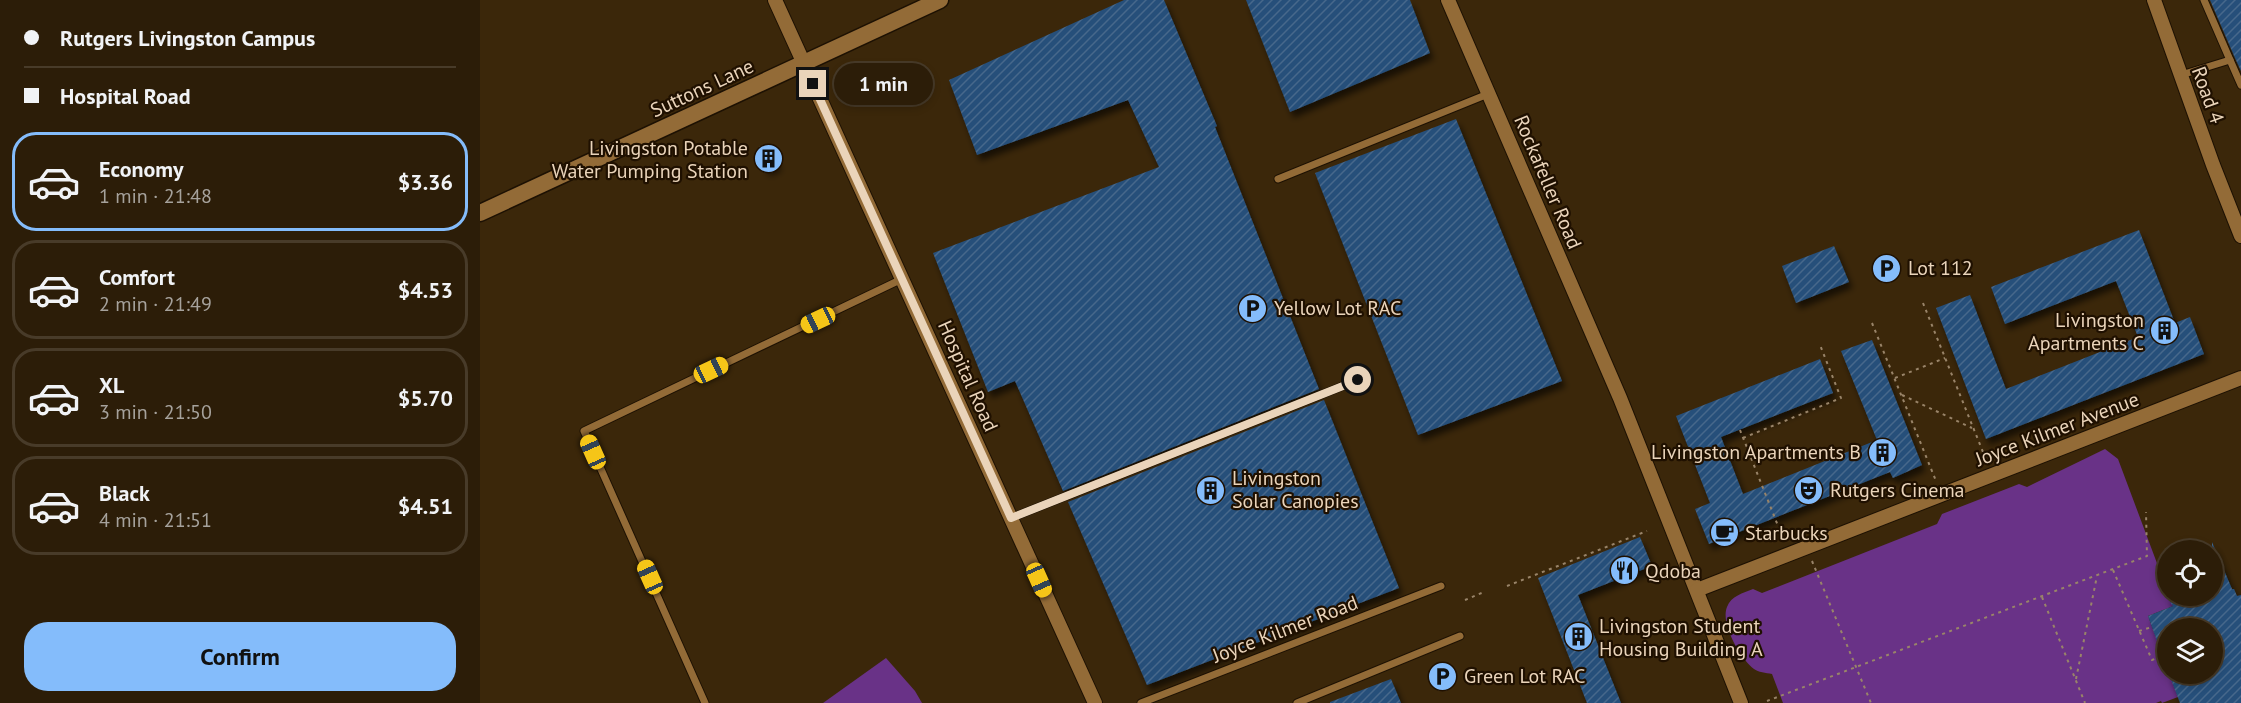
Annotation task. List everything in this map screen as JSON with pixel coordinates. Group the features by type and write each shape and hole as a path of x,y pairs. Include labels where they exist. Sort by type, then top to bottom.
{"street":[{"name":"Hospital Road","path":"775,0 1095,703"},
{"name":"Suttons Lane","path":"480,213 940,0"},
{"name":"Rockafeller Road","path":"1448,0 1612,380 1697,591"},
{"name":"Road 4","path":"2154,0 2212,165 2241,236"},
{"name":"Joyce Kilmer Avenue","path":"1697,591 2241,378"},
{"path":"1697,591 1741,703"}],"lane":[{"path":"2204,0 2241,85"},
{"path":"2181,75 2230,60"},
{"path":"1278,178 1488,94"},
{"path":"705,703 584,431 903,279"},
{"path":"1011,518 1358,380"},
{"name":"Joyce Kilmer Road","path":"1141,703 1440,586"},
{"path":"1297,703 1460,636"}],"path":[{"path":"1923,303 1992,475"},
{"path":"1872,323 1942,495"},
{"path":"1743,438 1841,398 1820,345"},
{"path":"1894,378 1945,357"},
{"path":"1902,395 1974,429"},
{"path":"1740,430 1789,555"},
{"path":"1767,700 2147,556 2146,512"},
{"path":"1507,586 1647,531"},
{"path":"1806,548 1871,703"},
{"path":"2113,570 2152,660 2157,658"},
{"path":"2076,681 2097,576"},
{"path":"1465,600 1484,592"},
{"path":"2042,597 2085,703"},
{"path":"2139,631 2151,627"}],"shaded area":[{"path":"2105,449 2118,459 2157,563 2157,606 2173,606 2148,616 2157,640 2157,684 2173,684 2178,697 2162,703 2161,701 2156,703 1783,703 1772,674 1754,669 1733,641 1726,622 1726,614 1729,603 1738,595 1753,589 1762,593 1937,524 1942,514 2019,484 2027,487"},
{"path":"886,658 915,691 922,703 823,703"}],"building":[{"path":"1124,0 1164,0 1217,126 1215,127 1319,389 1063,491 1015,381 988,392 933,253 1159,167 1128,100 977,155 949,80"},
{"path":"1246,0 1410,0 1430,53 1290,112"},
{"path":"2210,0 2241,0 2241,71 2235,58"},
{"path":"1456,119 1562,381 1418,435 1315,173"},
{"name":"Livingston Potable Water Pumping Station","path":"771,149 778,165 766,170 759,154"},
{"name":"Livingston Apartments C","path":"2139,230 2175,323 2190,317 2204,354 1986,439 1936,308 1970,295 2006,389 2138,337 2116,281 2005,324 1991,287"},
{"path":"1834,246 1849,282 1796,303 1782,266"},
{"name":"Livingston Apartments B","path":"1872,340 1922,465 1893,478 1890,472 1709,544 1695,509 1710,503 1676,416 1820,359 1833,393 1721,437 1743,494 1877,440 1841,351"},
{"path":"1324,400 1399,588 1147,685 1068,502"},
{"name":"Livingston Student Housing Building A","path":"1640,537 1652,566 1578,595 1621,703 1587,703 1538,578"},
{"path":"2223,568 2232,589 2237,596 2241,595 2241,703 2180,703 2173,684 2223,684 2223,618 2157,618 2157,641 2148,616 2173,606 2223,606"},
{"path":"1391,679 1401,703 1330,703 1330,702"}],"place":[{"name":"Livingston Potable Water Pumping Station","path":"769,159"},
{"name":"Lot 112","path":"1887,268"},
{"name":"Yellow Lot RAC","path":"1253,308"},
{"name":"Livingston Apartments C","path":"2165,331"},
{"name":"Livingston Apartments B","path":"1882,452"},
{"name":"Livingston Solar Canopies","path":"1211,490"},
{"name":"Rutgers Cinema","path":"1809,490"},
{"name":"Starbucks","path":"1724,533"},
{"name":"Qdoba","path":"1624,571"},
{"name":"Livingston Student Housing Building A","path":"1578,637"},
{"name":"Green Lot RAC","path":"1443,676"}],"route":[{"path":"813,84 1011,518 1358,380"}]}
